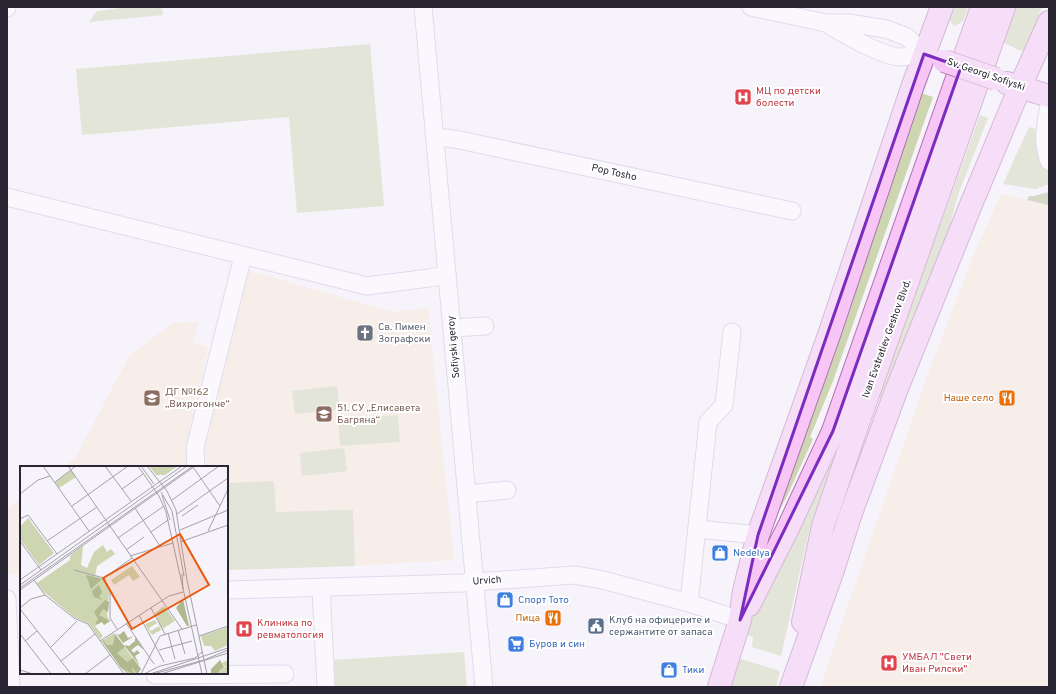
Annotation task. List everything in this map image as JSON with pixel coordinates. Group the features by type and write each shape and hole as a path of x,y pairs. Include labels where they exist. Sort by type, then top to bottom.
{"main road":[{"name":"Ivan Evstratiev Geshov Blvd.","path":"719,687 740,620 744,591 758,535 829,335 924,54 942,7"},
{"name":"Ivan Evstratiev Geshov Blvd.","path":"740,620 766,573 833,431 982,7"},
{"name":"Ivan Evstratiev Geshov Blvd.","path":"793,683 807,600 823,526 856,426 1004,7"},
{"name":"Ivan Evstratiev Geshov Blvd.","path":"793,683 833,570 850,516 896,391 973,200 1049,22"},
{"name":"Sv. Georgi Sofiyski","path":"924,54 1049,96"}],"street":[{"name":"Sofiyski geroy","path":"423,7 484,687"},
{"path":"751,7 780,10 826,23 851,38 900,57 924,54"},
{"path":"826,23 849,22 886,29 907,37 924,54"},
{"path":"1049,106 1044,133 1045,150 1049,162"},
{"name":"Pop Tosho","path":"435,137 455,139 792,211"},
{"path":"7,197 367,286 447,275"},
{"path":"196,466 195,448 243,256"},
{"path":"452,328 485,326"},
{"path":"689,603 708,422 724,405 732,332"},
{"path":"467,494 507,490"},
{"path":"697,529 758,535"},
{"name":"Urvich","path":"228,590 474,582 574,575 599,579 689,603 740,620"},
{"path":"321,587 326,687"},
{"path":"11,687 7,598 20,596"},
{"path":"155,678 285,674"}],"highlighted area":[{"path":"924,54 961,67 833,431 740,620 758,535"}],"shaded area":[{"path":"1001,194 1049,205 1049,687 820,687 926,379 974,254"},
{"name":"51. СУ „Елисавета Багряна“","path":"242,272 257,273 393,312 428,308 454,560 368,565 228,570 228,466 206,466 205,429"},
{"name":"ДГ №162 „Вихрогонче“","path":"199,322 193,342 208,347 188,440 189,466 64,466 75,458 130,355 173,323"},
{"path":"20,499 20,574 7,574 7,508"}],"green space":[{"path":"129,7 162,7 163,15 89,22 97,11"},
{"path":"955,7 968,7 963,21 955,26 950,20"},
{"path":"1016,7 1042,7 1026,48 1021,51 1001,41"},
{"path":"370,44 384,206 297,213 289,117 82,135 76,69"},
{"path":"918,92 933,97 833,381 810,437 813,439 787,496 760,547"},
{"path":"980,115 988,118 958,195 948,232 881,399 878,397"},
{"path":"1029,127 1039,130 1045,166 1049,171 1049,184 1036,189 1003,184"},
{"path":"1049,192 1049,205 1027,200 1029,196"},
{"path":"337,386 340,410 295,414 292,391"},
{"path":"398,415 400,442 340,446 338,419"},
{"path":"344,448 347,471 302,476 300,453"},
{"path":"827,463 832,465 809,531 781,656 752,647 753,637 746,635 751,620"},
{"path":"274,481 276,512 353,510 355,566 228,570 228,483"},
{"path":"464,652 467,687 333,687 332,660"},
{"path":"738,658 780,671 776,687 729,687"}],"place":[{"name":"МЦ по детски болести","path":"743,97"},
{"name":"Св. Пимен Зографски","path":"365,333"},
{"name":"ДГ №162 „Вихрогонче“","path":"152,398"},
{"name":"Наше село","path":"1007,398"},
{"name":"51. СУ „Елисавета Багряна“","path":"324,414"},
{"name":"Nedelya","path":"720,553"},
{"name":"Спорт Тото","path":"505,600"},
{"name":"Пица","path":"553,618"},
{"name":"Клуб на офицерите и сержантите от запаса","path":"596,626"},
{"name":"Клиника по ревматология","path":"244,629"},
{"name":"Буров и син","path":"516,644"},
{"name":"УМБАЛ \"Свети Иван Рилски\"","path":"889,663"},
{"name":"Тики","path":"669,670"}]}
